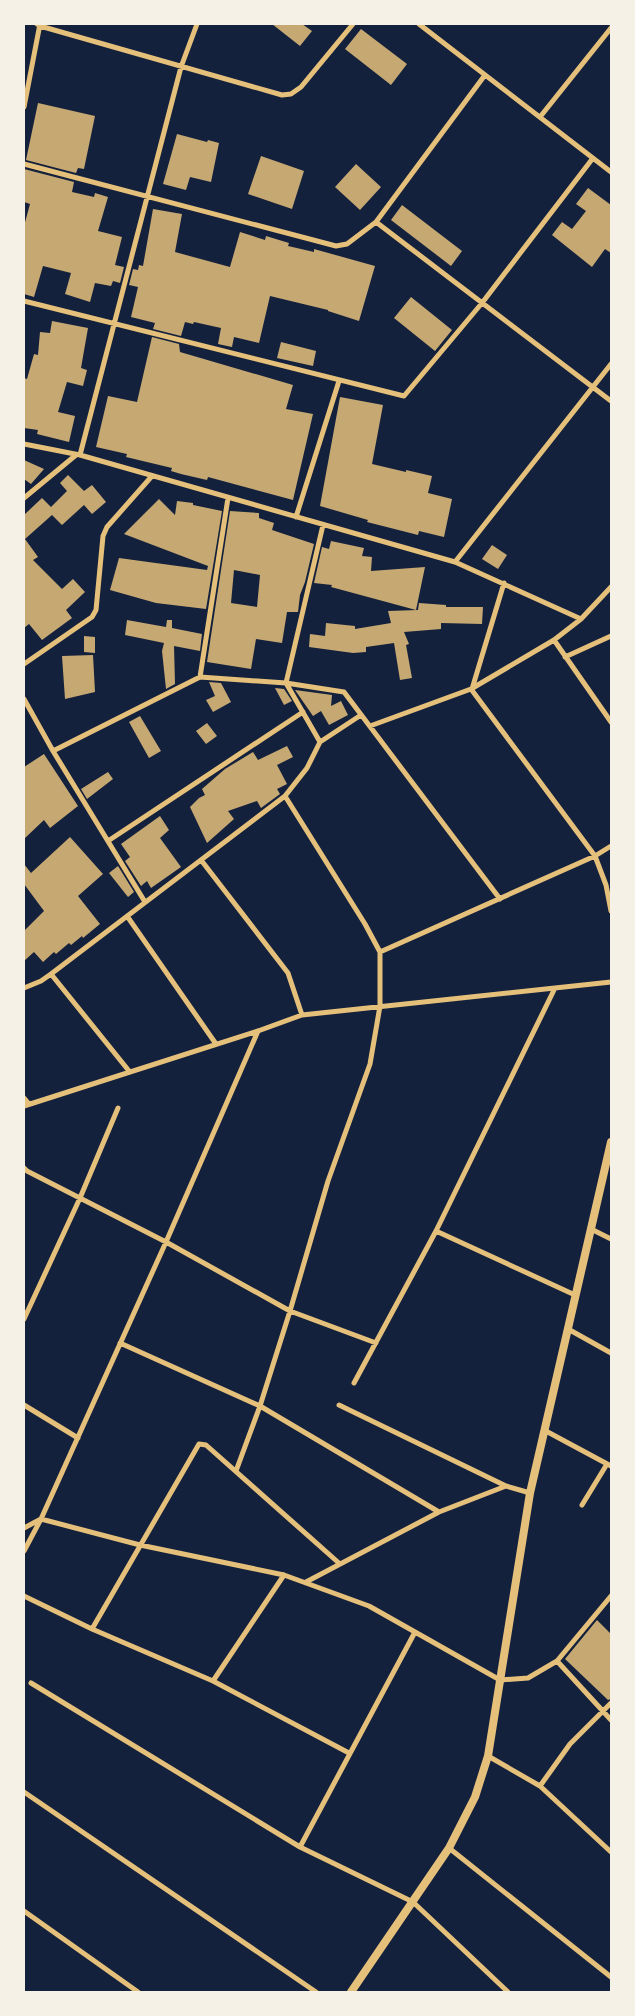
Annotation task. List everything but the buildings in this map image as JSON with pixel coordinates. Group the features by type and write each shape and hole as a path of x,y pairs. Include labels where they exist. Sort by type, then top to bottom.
{"street":[{"path":"24,498 78,455 114,324 180,67 197,24"},
{"path":"24,107 39,25 282,95 291,94 301,87 353,24"},
{"path":"419,24 611,172"},
{"path":"540,117 611,28"},
{"path":"24,164 146,198 336,246 347,244 376,222 486,75"},
{"path":"24,301 400,397 407,395 482,303 593,158"},
{"path":"376,222 611,401"},
{"path":"455,562 611,364"},
{"path":"296,518 339,381"},
{"path":"24,444 78,455 455,562 581,619"},
{"path":"24,664 92,617 96,610 103,536 107,527 152,476"},
{"path":"200,677 228,498"},
{"path":"320,742 286,683 323,525"},
{"path":"472,689 504,583"},
{"path":"370,726 472,689 554,640 581,619 611,586"},
{"path":"565,657 611,636"},
{"path":"554,640 611,722"},
{"path":"53,752 200,677 286,683 344,692 500,899"},
{"path":"472,689 595,856 608,884 611,911"},
{"path":"24,699 53,752 144,902"},
{"path":"108,841 303,712"},
{"path":"24,988 41,981 51,974 285,796 307,768 320,742 362,715"},
{"path":"236,1471 260,1406 328,1181 370,1064 380,1006 380,952 365,924 285,796"},
{"path":"380,952 595,856 611,846"},
{"path":"201,860 288,973 302,1015"},
{"path":"127,916 216,1044"},
{"path":"51,974 129,1071"},
{"path":"24,1098 26,1105 258,1031 302,1015 611,982"},
{"path":"354,1383 436,1230 555,988"},
{"path":"24,1551 41,1519 78,1438 258,1031"},
{"path":"24,1319 80,1198 118,1108"},
{"path":"355,1991 449,1848 475,1797 488,1756 530,1493 611,1142"},
{"path":"24,1168 26,1172 166,1242 290,1311 376,1343"},
{"path":"591,1229 611,1239"},
{"path":"436,1230 575,1295"},
{"path":"568,1329 611,1353"},
{"path":"120,1343 260,1406 439,1512"},
{"path":"24,1405 78,1438"},
{"path":"340,1405 506,1486 530,1493"},
{"path":"544,1430 609,1465 582,1505"},
{"path":"92,1629 198,1444 206,1445 340,1564"},
{"path":"306,1582 439,1512 506,1486"},
{"path":"24,1528 41,1519 140,1545 284,1575 306,1582 369,1606 500,1680 528,1678 557,1661 610,1600"},
{"path":"213,1681 284,1575"},
{"path":"24,1596 92,1629 213,1681 349,1753"},
{"path":"300,1847 415,1632"},
{"path":"557,1661 611,1720"},
{"path":"31,1683 300,1847 412,1902 508,1992"},
{"path":"540,1786 570,1744 611,1702"},
{"path":"488,1756 540,1786 611,1852"},
{"path":"24,1792 316,1992"},
{"path":"449,1848 611,1977"},
{"path":"24,1911 138,1992"}]}
